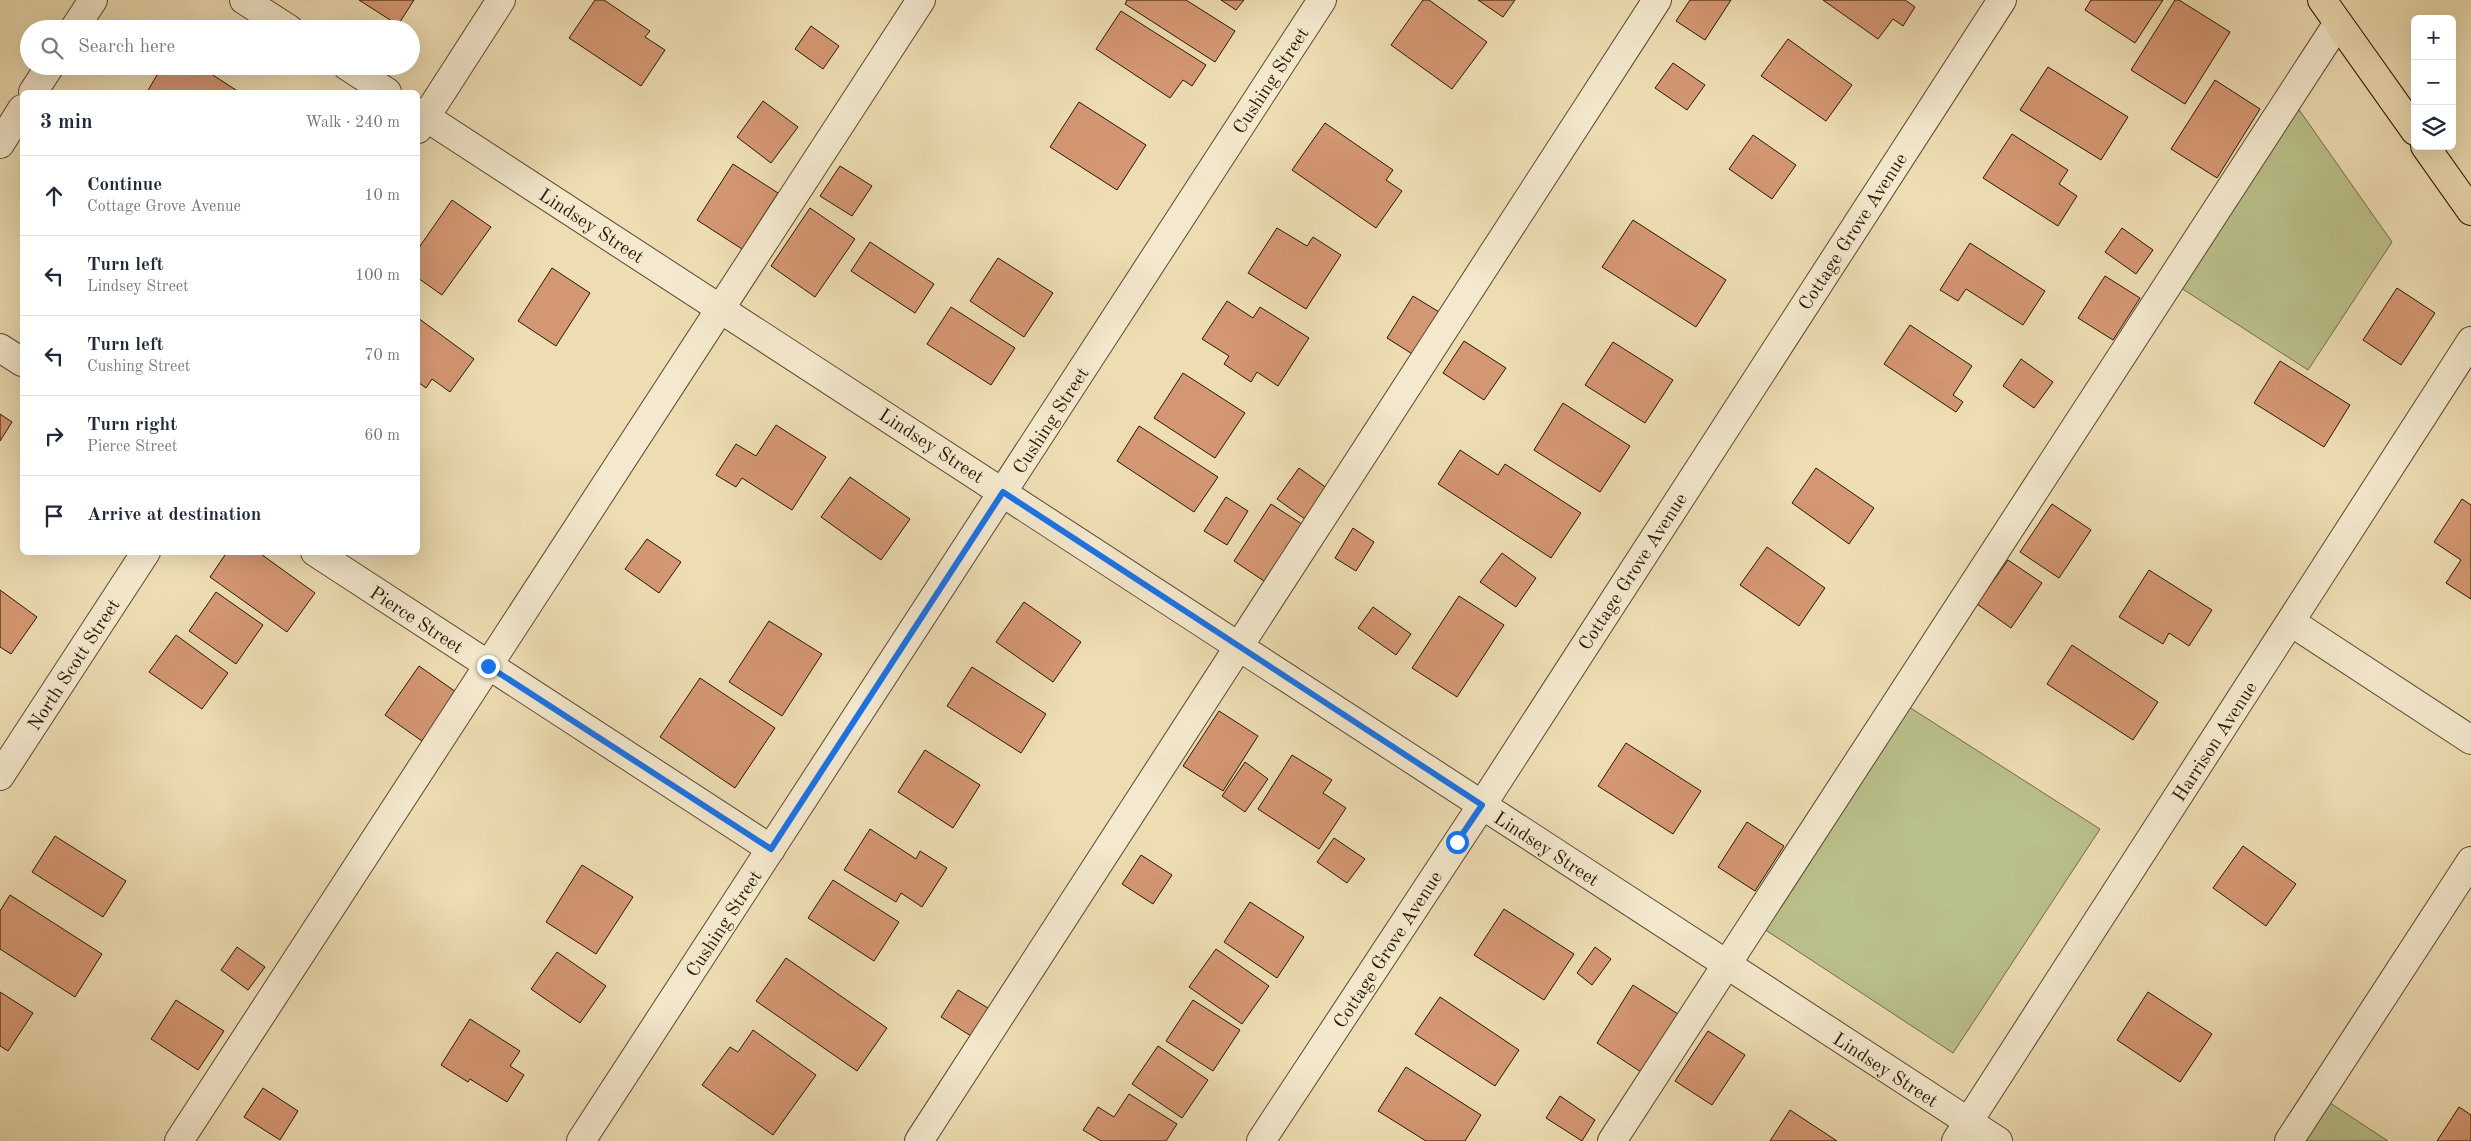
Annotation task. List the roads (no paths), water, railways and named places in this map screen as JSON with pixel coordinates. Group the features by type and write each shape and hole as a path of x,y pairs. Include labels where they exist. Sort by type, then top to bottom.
{"main road":[{"path":"2322,0 2411,125"},
{"path":"2428,150 2471,211"}],"street":[{"path":"80,20 93,0"},
{"path":"244,0 275,20"},
{"path":"420,119 501,0"},
{"path":"179,1141 922,0"},
{"name":"Cushing Street","path":"581,1141 1322,0"},
{"path":"919,1141 1240,648 1657,0"},
{"name":"Cottage Grove Avenue","path":"1261,1141 1482,805 2002,0"},
{"path":"1612,1141 2338,23"},
{"path":"34,90 44,75"},
{"path":"361,75 384,90"},
{"path":"0,144 20,112"},
{"name":"Lindsey Street","path":"420,119 720,308 1727,965 1962,1132 1998,1141"},
{"name":"Harrison Avenue","path":"1962,1132 2471,341"},
{"path":"0,348 20,361"},
{"name":"North Scott Street","path":"0,776 144,555"},
{"name":"Pierce Street","path":"319,555 771,849"},
{"path":"2291,622 2471,740"},
{"path":"2289,1141 2471,861"}]}
